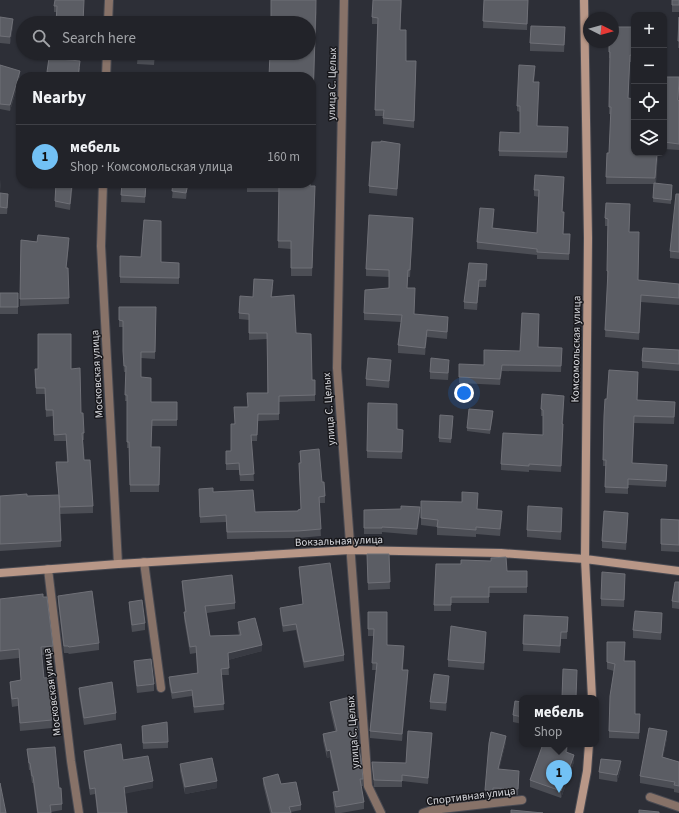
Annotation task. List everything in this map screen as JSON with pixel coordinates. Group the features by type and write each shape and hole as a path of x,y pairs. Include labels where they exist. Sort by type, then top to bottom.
{"main road":[{"name":"Комсомольская улица","path":"584,0 588,238 584,559 592,695"},
{"name":"Вокзальная улица","path":"0,573 144,562 350,550 501,552 584,559 679,572"},
{"path":"579,813 587,771 589,747"}],"street":[{"path":"108,16 109,0"},
{"name":"улица С. Целых","path":"344,0 337,368 368,786 381,813"},
{"path":"106,72 107,60"},
{"name":"Московская улица","path":"103,188 101,246 118,564"},
{"path":"144,562 161,688"},
{"name":"Московская улица","path":"48,569 71,761 79,813"},
{"path":"650,797 679,807"},
{"name":"Спортивная улица","path":"423,813 432,810 522,800"}],"building":[{"path":"55,0 84,0 83,16 56,16 57,6 54,6"},
{"path":"271,0 316,0 316,16 271,16"},
{"path":"373,0 401,0 400,30 406,30 406,61 416,61 414,121 383,118 384,110 375,110 378,18 372,17"},
{"path":"484,0 528,0 527,24 483,21"},
{"path":"672,0 679,0 679,5 672,5"},
{"path":"0,17 13,19 10,37 0,36"},
{"path":"679,17 679,41 678,41"},
{"path":"531,26 565,27 564,45 530,43"},
{"path":"619,27 631,27 628,98 631,98 631,156 657,156 655,178 606,177 607,153 609,153 611,107 609,107 609,48 619,48"},
{"path":"49,60 80,61 79,72 47,72"},
{"path":"270,60 314,60 314,72 269,72"},
{"path":"0,65 20,71 16,72 16,85 10,105 0,104"},
{"path":"519,65 535,66 533,82 539,82 537,126 568,127 567,152 499,151 500,132 520,133 520,106 517,106"},
{"path":"667,77 679,77 679,144 667,142"},
{"path":"381,141 400,144 397,189 369,186 372,142"},
{"path":"535,175 564,177 562,212 564,212 563,234 570,234 569,254 537,252 537,249 477,242 480,208 494,209 492,228 537,233 539,190 534,190"},
{"path":"654,183 672,185 671,200 653,198"},
{"path":"56,188 72,188 70,204 55,201"},
{"path":"122,188 146,188 145,197 121,195"},
{"path":"172,188 187,188 186,193 172,191"},
{"path":"279,188 315,188 312,268 291,268 291,241 278,241"},
{"path":"0,193 8,194 7,208 0,207"},
{"path":"676,194 679,194 679,252 670,251"},
{"path":"606,203 630,204 629,232 639,232 638,280 679,284 679,298 641,295 639,333 605,330 608,271 608,219 605,218"},
{"path":"369,215 413,218 410,270 408,270 407,288 415,288 414,314 448,317 447,332 427,330 425,348 398,345 402,315 364,313 365,290 389,288 389,270 366,269"},
{"path":"144,220 161,221 161,262 179,263 179,278 120,277 120,256 141,257"},
{"path":"38,235 69,238 66,268 68,268 69,298 20,299 21,240 37,242"},
{"path":"469,263 487,264 486,280 479,280 477,303 464,302"},
{"path":"254,279 273,280 271,297 294,295 296,333 311,334 312,380 315,380 315,395 279,396 279,414 258,414 257,435 251,435 254,474 240,475 239,463 226,464 226,451 231,451 231,424 235,424 234,407 248,407 247,393 268,393 267,333 249,333 249,314 239,313 240,296 253,297"},
{"path":"0,293 18,293 18,307 0,307"},
{"path":"119,307 156,307 155,352 141,352 141,377 151,378 151,402 177,402 177,420 152,420 151,447 160,447 159,485 130,485 129,442 127,442 127,395 125,395 126,366 124,366 123,351 123,321 119,320"},
{"path":"522,313 539,314 538,347 562,348 561,366 502,365 500,379 459,377 459,364 484,365 484,350 520,351"},
{"path":"38,334 71,334 71,369 80,368 84,460 90,460 93,506 60,507 56,462 68,462 66,434 54,435 53,410 46,410 45,388 36,388 35,369 38,369"},
{"path":"643,348 679,350 679,364 642,361"},
{"path":"368,358 391,360 389,381 366,379"},
{"path":"431,358 449,360 448,373 430,372"},
{"path":"609,370 638,372 637,400 675,402 674,417 634,416 632,463 667,465 666,481 628,479 628,488 605,487 606,460 603,460 604,416"},
{"path":"542,394 564,396 561,466 501,464 503,433 543,435 543,410 541,409"},
{"path":"368,403 397,404 397,429 403,430 402,452 367,451"},
{"path":"469,409 493,411 490,430 467,428"},
{"path":"440,415 453,416 451,439 439,438"},
{"path":"319,449 322,482 324,482 325,496 319,497 321,529 298,531 227,532 226,515 200,517 199,489 213,488 213,492 253,490 255,512 298,511 301,509 299,463 301,463 300,451"},
{"path":"462,492 478,493 477,509 502,511 500,529 476,527 476,530 437,527 438,520 421,518 421,501 462,502"},
{"path":"27,494 27,496 59,495 61,541 0,544 0,496"},
{"path":"401,506 420,507 417,529 382,527 364,528 364,510 401,509"},
{"path":"528,506 562,508 561,532 527,530"},
{"path":"604,511 628,513 626,543 602,541"},
{"path":"661,519 679,520 679,545 661,544"},
{"path":"367,554 389,554 390,582 368,583"},
{"path":"506,557 507,571 527,571 527,587 489,587 489,597 451,597 451,605 434,605 436,564 461,564 461,560 491,561 491,558"},
{"path":"330,563 344,655 304,662 296,624 283,626 280,608 303,604 299,567"},
{"path":"602,572 625,574 624,600 601,599"},
{"path":"232,575 235,603 205,606 210,636 241,635 238,622 255,618 262,645 228,653 229,668 221,669 224,704 194,707 192,690 172,693 169,677 198,673 196,646 190,647 184,612 186,612 182,581"},
{"path":"675,582 679,582 679,602 672,601"},
{"path":"92,591 99,643 69,647 64,646 58,596"},
{"path":"43,594 43,597 47,597 53,646 41,647 44,678 51,677 52,694 50,694 52,720 20,723 18,698 12,699 10,682 21,680 19,649 0,651 0,599"},
{"path":"142,600 145,623 132,625 129,602"},
{"path":"635,611 662,613 661,633 633,630"},
{"path":"368,612 387,612 387,645 404,646 402,670 408,670 402,734 370,731 377,663 372,663 374,629 368,629"},
{"path":"524,615 568,617 567,632 561,632 560,646 523,644"},
{"path":"451,626 486,632 484,663 448,660"},
{"path":"607,642 625,642 624,661 635,661 635,714 640,714 639,733 609,731 610,696 615,664 607,662"},
{"path":"151,659 154,684 137,686 134,661"},
{"path":"563,669 577,670 576,695 562,695"},
{"path":"434,674 449,676 446,703 430,702"},
{"path":"112,682 116,713 84,718 79,688"},
{"path":"350,697 358,730 355,730 361,759 363,779 360,779 364,802 336,807 333,792 339,791 330,750 327,751 323,734 337,731 330,702"},
{"path":"515,701 519,702 519,716 513,715"},
{"path":"167,722 168,742 143,743 142,726"},
{"path":"649,728 667,731 662,757 679,762 679,786 674,785 675,782 640,776"},
{"path":"408,731 432,733 428,778 402,775 402,781 374,780 372,762 406,763"},
{"path":"491,732 506,736 498,769 519,771 518,789 493,788 493,791 485,790"},
{"path":"121,744 123,760 148,756 153,781 124,787 127,813 98,813 95,788 90,789 84,751"},
{"path":"55,747 62,804 50,805 51,813 38,813 33,776 27,749"},
{"path":"542,747 567,747 566,752 574,755 561,791 530,780"},
{"path":"212,758 217,781 185,787 180,764"},
{"path":"601,759 621,761 617,775 599,772"},
{"path":"278,774 281,784 296,782 301,805 289,807 291,813 272,813 263,778"},
{"path":"0,783 6,813 0,813"},
{"path":"511,810 543,813 511,813"},
{"path":"639,810 659,812 659,813 639,813"}],"place":[{"name":"мебель","path":"559,793"}]}
